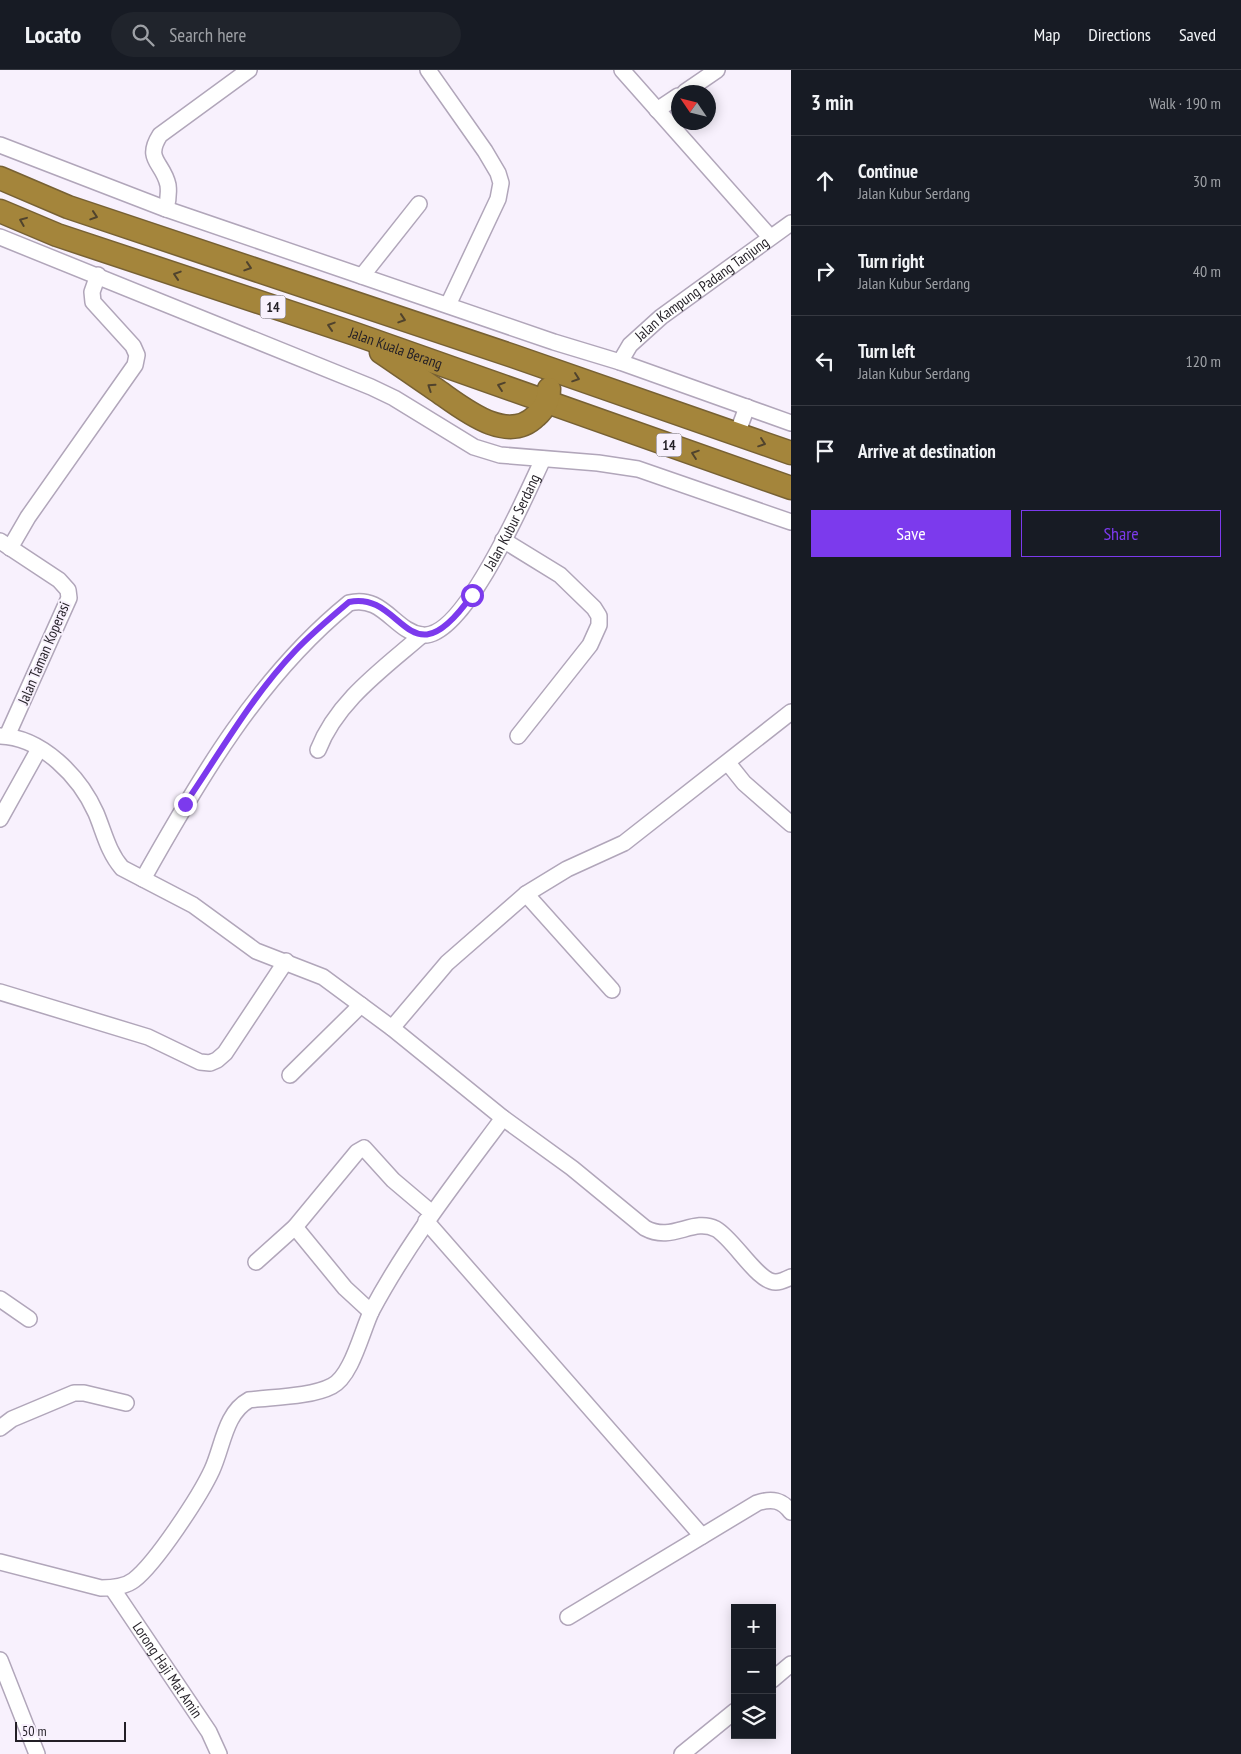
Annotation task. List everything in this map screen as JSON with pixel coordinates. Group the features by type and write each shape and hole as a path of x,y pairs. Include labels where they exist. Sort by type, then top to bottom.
{"highway":[{"name":"Jalan Kuala Berang","path":"0,178 68,207 513,356 791,453"},
{"name":"Jalan Kuala Berang","path":"0,211 57,235 354,334 791,488"},
{"path":"354,334 473,415 502,425 523,425 541,412 547,402 549,388 542,375 513,356"}],"street":[{"path":"166,209 168,186 153,157 152,147 160,135 249,70"},
{"path":"428,70 485,151 498,173 501,184 498,199 448,305"},
{"path":"622,70 770,237"},
{"path":"695,85 717,70"},
{"path":"657,110 671,101"},
{"path":"0,145 166,209 554,342 620,362 791,423"},
{"path":"362,276 418,204"},
{"name":"Jalan Kampung Padang Tanjung","path":"620,362 630,345 661,316 791,222"},
{"path":"49,257 57,235"},
{"path":"0,237 98,275 371,387 394,398 474,447 500,454 598,462 638,469 791,522"},
{"path":"5,544 28,517 135,365 137,355 133,346 93,302 92,292 98,275"},
{"path":"737,434 747,407"},
{"path":"462,439 473,415"},
{"name":"Jalan Kubur Serdang","path":"422,635 434,634 447,626 460,612 504,540 543,459"},
{"path":"504,540 560,575 594,608 599,616 599,624 590,645 518,736"},
{"name":"Jalan Taman Koperasi","path":"3,736 69,598 68,590 59,580 5,544"},
{"path":"143,879 185,804 259,696 294,652 349,602 357,600 371,603 422,635 369,681 339,713 326,731 318,750"},
{"path":"392,1028 447,964 526,894 567,869 624,843 791,712"},
{"path":"3,736 39,749 58,761 77,781 97,814 115,860 122,868 210,915 256,951 286,960 323,976 392,1028 503,1118 572,1168 645,1228 655,1234 665,1235 694,1227 715,1229 731,1239 760,1275 776,1282 791,1277"},
{"path":"0,819 39,749"},
{"path":"728,763 744,783 791,824"},
{"path":"526,894 612,990"},
{"path":"0,992 148,1037 188,1058 210,1063 225,1053 286,960"},
{"path":"290,1075 361,1005"},
{"path":"0,1562 101,1588 112,1588 127,1584 135,1579 152,1561 206,1482 219,1453 232,1414 240,1405 249,1400 318,1391 332,1386 340,1380 350,1363 371,1312 429,1217 503,1118"},
{"path":"256,1262 295,1227 357,1152 364,1148 429,1217 702,1536"},
{"path":"295,1227 345,1288 371,1312"},
{"path":"0,1299 28,1319"},
{"path":"0,1428 12,1419 66,1395 84,1394 126,1403"},
{"path":"568,1617 757,1502 774,1499 786,1505 791,1512"},
{"name":"Lorong Haji Mat Amin","path":"112,1588 210,1732 219,1754"},
{"path":"0,1660 37,1754"},
{"path":"776,1677 791,1664"},
{"path":"682,1754 731,1713"}],"route":[{"path":"185,804 280,668 294,652 349,602 357,600 371,603 412,631 422,635 434,634 447,626 472,595"}]}
